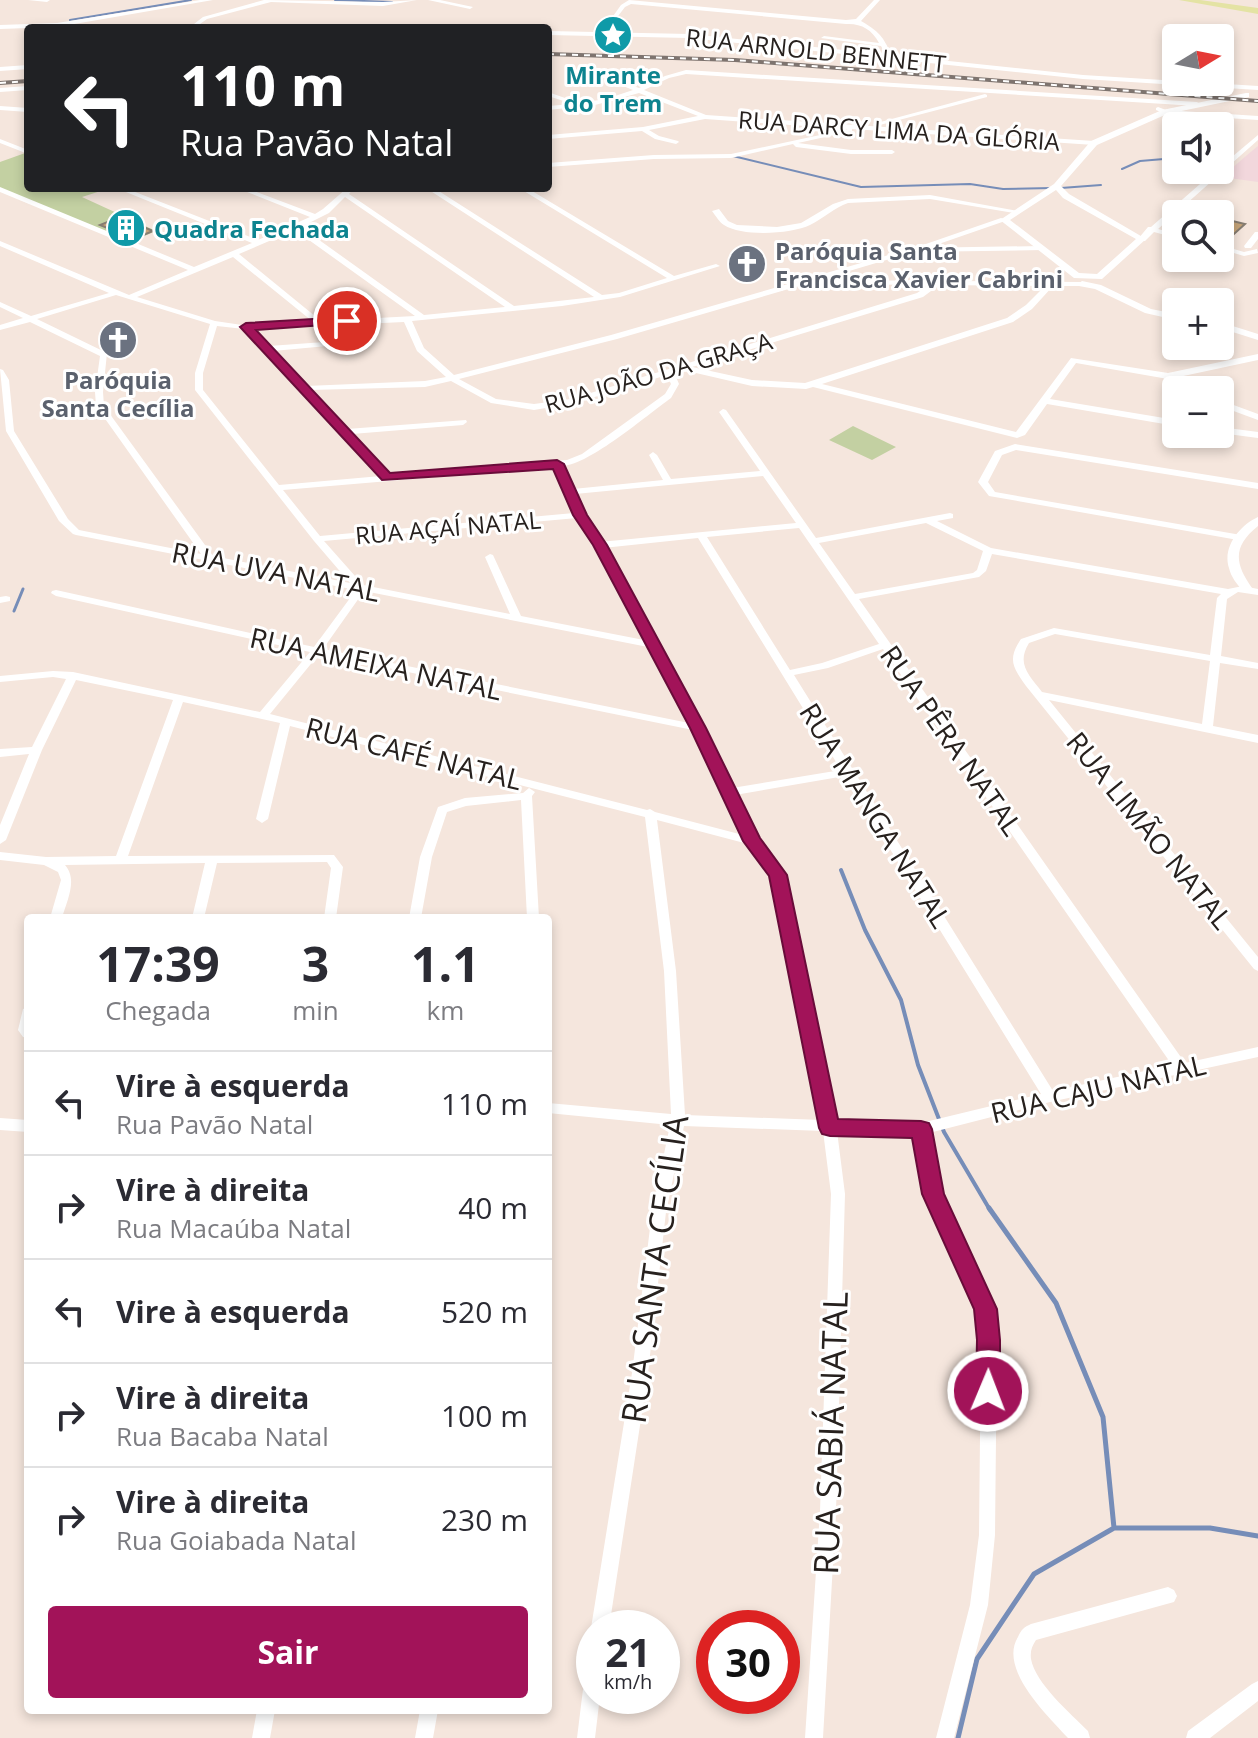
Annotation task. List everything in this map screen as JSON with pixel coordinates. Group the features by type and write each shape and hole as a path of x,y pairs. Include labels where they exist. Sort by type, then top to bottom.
{"main road":[{"path":"1183,0 1258,11"},
{"path":"1230,0 1258,4"}],"street":[{"path":"31,0 47,0"},
{"path":"57,24 175,0"},
{"path":"57,24 210,0"},
{"path":"197,24 205,18 270,0 383,4 414,0"},
{"path":"431,0 470,7"},
{"path":"611,0 858,21 877,33 890,58"},
{"path":"858,21 877,0"},
{"path":"603,32 629,2"},
{"path":"0,25 24,25"},
{"path":"19,25 24,26"},
{"name":"RUA ARNOLD BENNETT","path":"552,33 689,36 1246,95"},
{"path":"824,38 885,45"},
{"path":"0,69 24,67"},
{"path":"552,108 582,105 642,90 652,81 686,72 1199,104"},
{"path":"598,74 705,117"},
{"name":"RUA ARNOLD BENNETT","path":"1083,77 1258,90"},
{"path":"0,90 24,88"},
{"path":"1128,100 1165,112 1258,90"},
{"path":"552,165 654,157 731,156 866,127 987,93"},
{"path":"552,95 582,105"},
{"path":"1199,104 1207,112"},
{"path":"0,108 24,110"},
{"path":"306,388 425,384 452,378 614,337 913,250 1004,220 1057,186 1094,143 1162,113"},
{"path":"552,137 643,129 705,117"},
{"name":"RUA DARCY LIMA DA GLÓRIA","path":"705,117 1094,143"},
{"path":"1234,117 1258,118"},
{"path":"643,129 657,138 676,142"},
{"path":"806,281 1094,284 1151,229 1258,137"},
{"path":"0,141 24,150"},
{"path":"789,144 832,151 892,152"},
{"path":"1057,186 1069,198 1142,239"},
{"path":"0,189 194,270"},
{"path":"129,192 258,243"},
{"path":"251,192 317,217"},
{"path":"128,298 317,217 347,192"},
{"path":"349,192 513,309"},
{"path":"435,192 601,298"},
{"path":"529,192 673,279"},
{"path":"716,211 725,223 732,226 761,229 803,225 837,203 848,201 930,197 1014,211"},
{"path":"1037,201 1069,198"},
{"path":"1004,220 1072,273 1138,307 1162,313"},
{"path":"296,227 423,318"},
{"path":"1151,229 1162,232"},
{"path":"1234,247 1247,247 1258,234"},
{"path":"0,243 128,298 214,323 244,327 423,318 601,298 716,266"},
{"path":"913,250 1041,248"},
{"path":"1234,251 1244,254 1257,251"},
{"path":"234,254 317,321"},
{"path":"1072,273 1094,284"},
{"name":"RUA JOÃO DA GRAÇA","path":"407,319 420,349 452,378 502,404 534,407 572,401 670,372 920,295 936,284"},
{"path":"813,384 1010,320 1029,307 1051,284"},
{"path":"0,328 116,293"},
{"path":"0,304 89,345 106,357 99,392 100,406 210,559"},
{"path":"214,323 199,373 199,390 317,539 361,589 317,650 263,716"},
{"path":"210,340 244,327"},
{"path":"244,327 306,388 387,477"},
{"path":"1234,329 1258,337"},
{"path":"266,349 349,342"},
{"path":"683,368 764,385 813,384 1014,434 1022,433 1072,362 1080,360 1168,376 1252,358 1258,364"},
{"name":"RUA UVA NATAL","path":"0,372 5,380 3,407 10,431 71,528 80,533 654,645"},
{"path":"278,488 557,464 585,456 668,396 675,384 670,372"},
{"path":"1046,401 1162,421"},
{"path":"1234,408 1258,417"},
{"name":"RUA PÊRA NATAL","path":"723,412 1181,1068"},
{"path":"345,432 463,422"},
{"path":"1234,432 1258,435"},
{"path":"1238,537 1015,499 992,494 983,482 998,453 1015,447 1258,486"},
{"path":"653,455 669,483"},
{"name":"RUA SABIÁ NATAL","path":"557,464 580,515 600,545 698,728 752,841 778,875 784,890 838,1183 828,1511 814,1738"},
{"path":"569,492 766,473"},
{"name":"RUA AÇAÍ NATAL","path":"317,539 580,515"},
{"path":"814,541 950,516"},
{"path":"1252,590 1236,574 1233,550 1238,537 1258,520"},
{"path":"929,521 988,550 1229,592 1252,590"},
{"path":"600,545 803,525"},
{"name":"RUA MANGA NATAL","path":"701,535 1050,1097"},
{"path":"853,597 969,577 979,573 988,550"},
{"path":"490,557 517,618"},
{"path":"1207,729 1222,598 1229,592"},
{"name":"RUA AMEIXA NATAL","path":"56,593 698,728"},
{"name":"RUA LIMÃO NATAL","path":"1215,659 1062,631 1043,632 1025,641 1015,658 1023,673 1258,966"},
{"path":"789,673 824,666 885,645"},
{"path":"1215,659 1258,666"},
{"path":"0,840 36,750 73,675"},
{"name":"RUA CAFÉ NATAL","path":"0,679 73,675 286,721 752,841"},
{"path":"1041,695 1258,739"},
{"path":"121,859 179,698"},
{"path":"262,819 286,721"},
{"path":"0,753 36,750"},
{"path":"729,792 848,772"},
{"path":"533,914 526,796 536,784"},
{"path":"416,914 426,857 442,810 465,802 526,796"},
{"name":"RUA SANTA CECÍLIA","path":"603,1610 640,1373 659,1212 678,1120 670,971 650,813"},
{"path":"0,856 46,861 330,858 336,861 337,867 331,914"},
{"path":"199,914 212,859"},
{"path":"46,861 63,869 67,880 57,914"},
{"name":"RUA CAJU NATAL","path":"552,1108 678,1120 830,1128 930,1128 1050,1097 1258,1052"},
{"path":"0,1124 24,1126"},
{"path":"930,1128 933,1194 985,1309 989,1340 987,1535 979,1605 945,1738"},
{"path":"1081,1738 1026,1675 1020,1656 1024,1639 1031,1633 1168,1596"},
{"path":"1195,1738 1258,1690"},
{"path":"261,1738 265,1714"},
{"path":"424,1738 428,1714"},
{"path":"586,1738 589,1714"}],"shaded area":[{"path":"1258,146 1258,182 1234,179 1234,166"}],"green space":[{"path":"24,153 24,192 98,192 82,197 156,231 128,243 0,189 0,162"},
{"path":"853,426 896,447 872,460 829,440"}],"building":[{"name":"Quadra Fechada","path":"120,217 153,231 134,239 100,225"},
{"path":"1234,221 1245,224 1234,234"}],"waterway":[{"path":"70,20 191,0"},
{"path":"335,0 392,2"},
{"path":"733,156 861,187 970,184 1003,189 1052,188"},
{"path":"1122,169 1140,161 1162,159"},
{"path":"1061,188 1101,185"},
{"path":"14,611 23,589"},
{"path":"841,870 865,930 901,1000 918,1065 944,1132 990,1210"},
{"path":"989,1208 1056,1303 1103,1417 1114,1528"},
{"path":"958,1738 977,1659 1034,1574 1114,1528"},
{"path":"1114,1528 1210,1528 1258,1536"}],"railway":[{"path":"552,54 735,60 1258,101"},
{"path":"0,83 24,81"}],"place":[{"name":"Mirante do Trem","path":"613,35"},
{"name":"Quadra Fechada","path":"126,228"},
{"name":"Paróquia Santa Francisca Xavier Cabrini","path":"747,264"},
{"name":"Paróquia Santa Cecília","path":"118,340"}],"route":[{"path":"347,321 246,327 387,477 557,464 580,515 600,545 698,728 752,841 778,875 784,890 830,1128 921,1129 933,1194 985,1309 989,1340 988,1391"}]}
